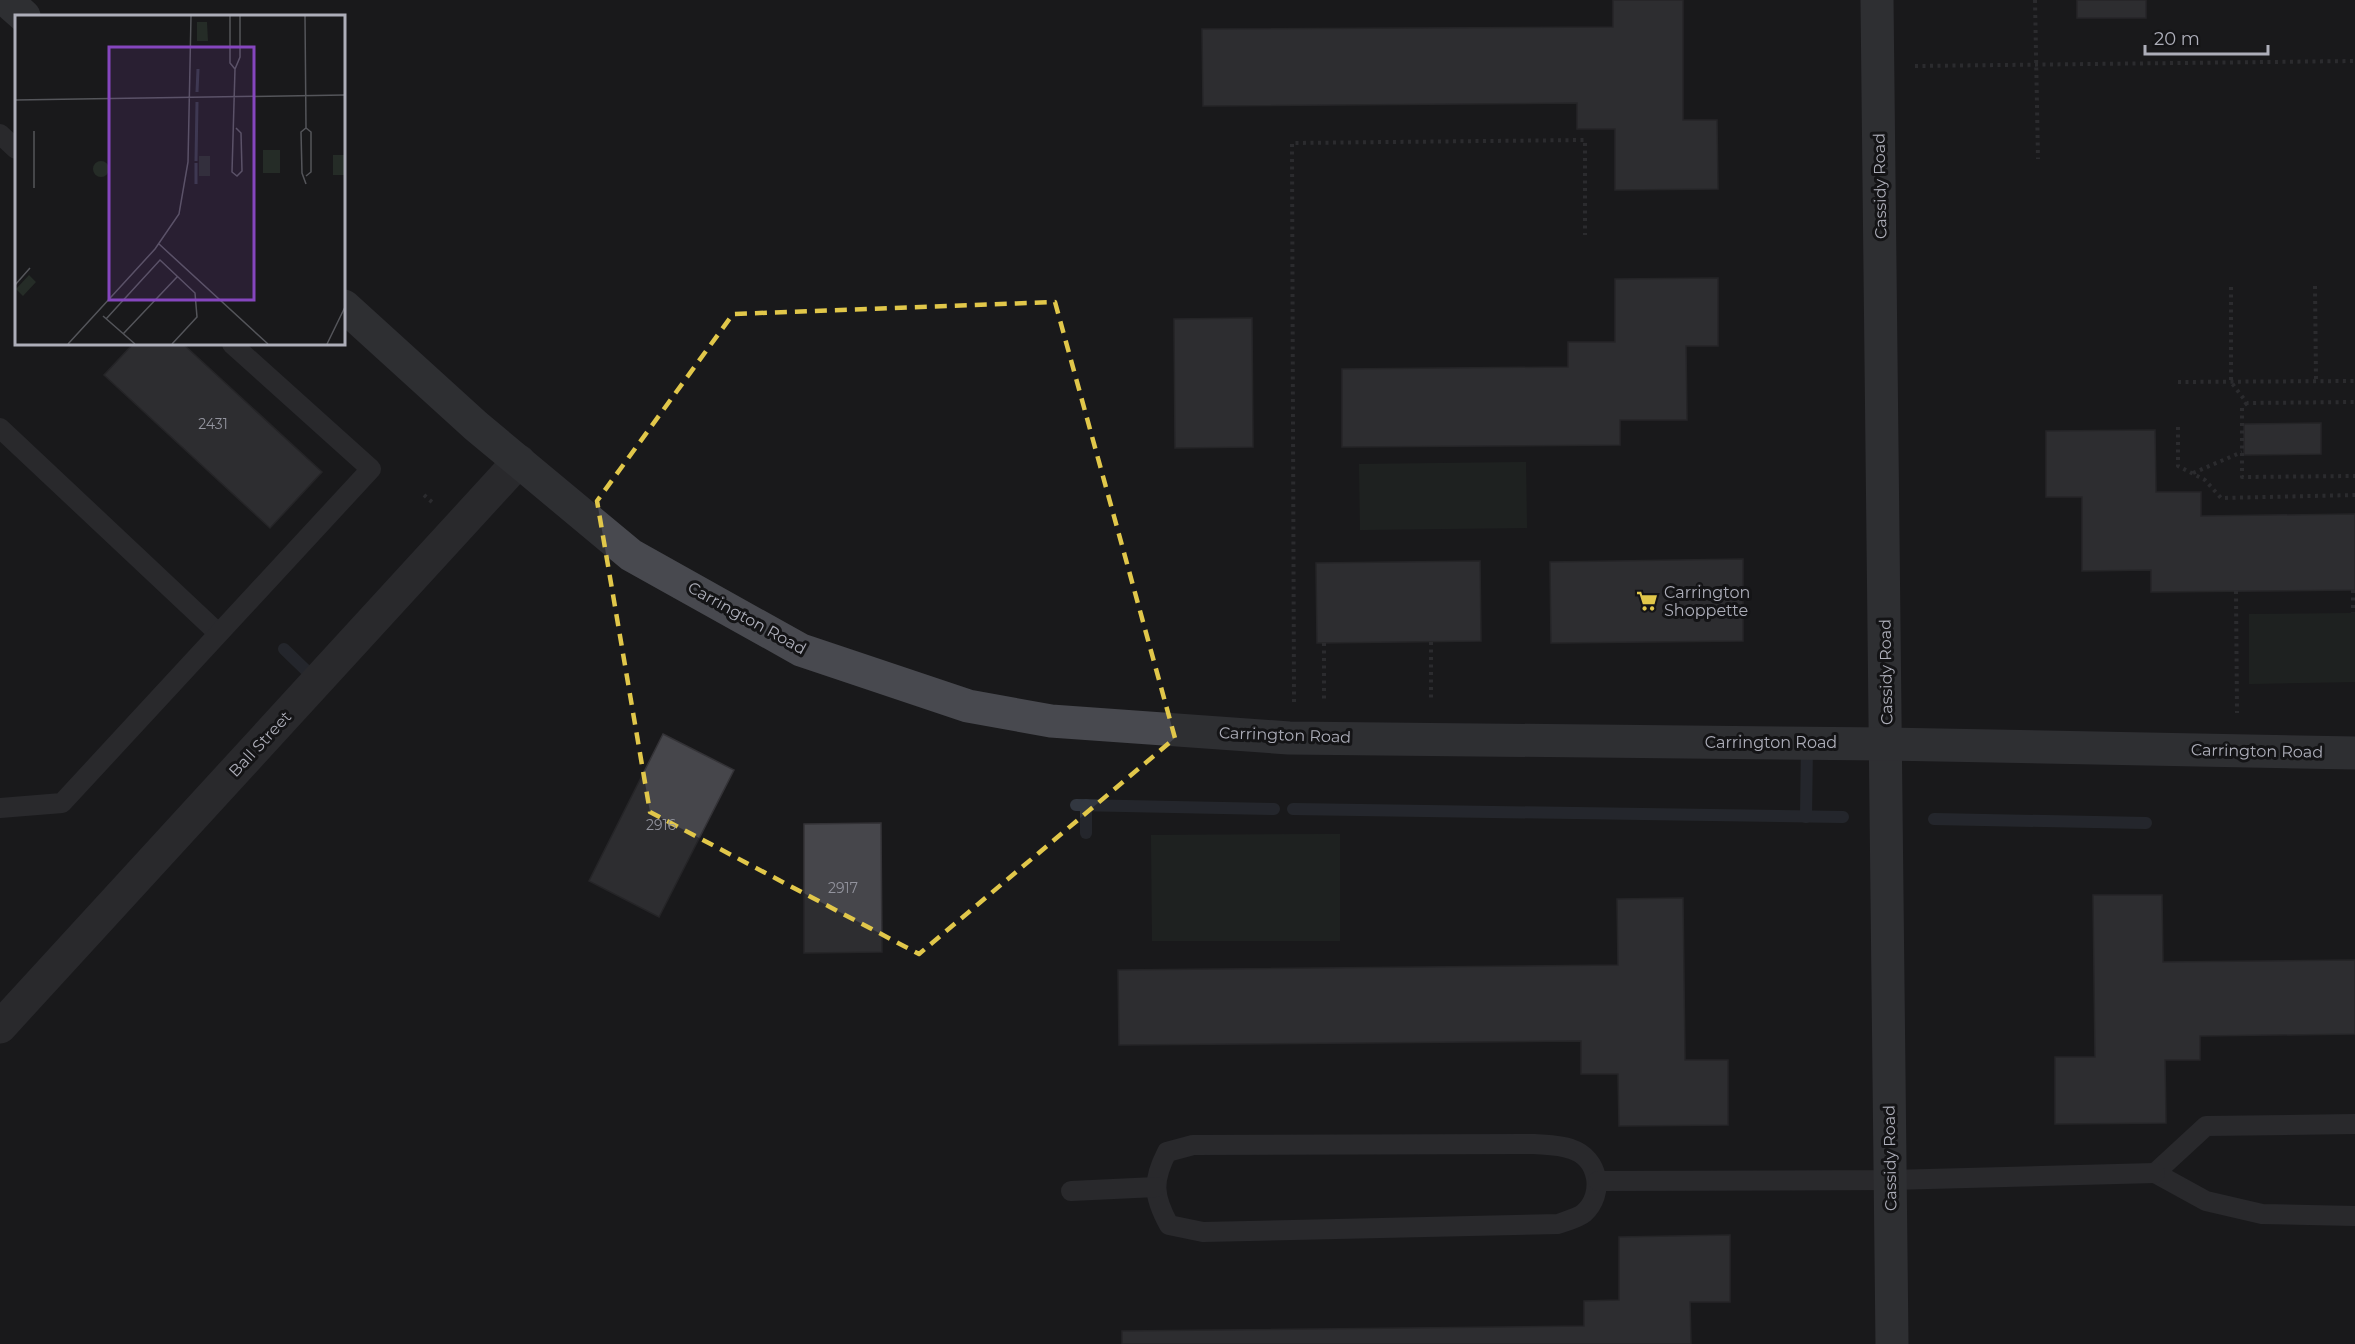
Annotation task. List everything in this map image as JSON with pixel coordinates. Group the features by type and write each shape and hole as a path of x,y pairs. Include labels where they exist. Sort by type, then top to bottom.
{"street":[{"path":"6,0 23,15"},
{"name":"Cassidy Road","path":"1877,0 1892,1344"},
{"name":"Carrington Road","path":"345,307 476,426 632,555 801,650 968,706 1051,721 1288,738 1886,744 2355,753"},
{"name":"Ball Street","path":"0,1027 519,461"}],"lane":[{"path":"0,134 15,147"},
{"path":"0,808 62,803 371,469 233,345"},
{"path":"0,428 218,633"},
{"path":"2155,1173 2206,1125 2355,1124"},
{"path":"1534,1144 1572,1149 1590,1160 1598,1181 1594,1199 1583,1214 1558,1224 1203,1232 1169,1225 1158,1206 1156,1186 1157,1172 1167,1152 1192,1145 1534,1144"},
{"path":"1598,1181 1890,1180 2155,1173 2206,1200 2262,1214 2355,1216"},
{"path":"1071,1191 1156,1186"}],"path":[{"path":"2035,0 2038,159"},
{"path":"1878,66 2355,61"},
{"path":"1288,738 1294,713 1292,143 1585,140 1585,235"},
{"path":"2315,286 2316,381"},
{"path":"2231,287 2231,382 2247,403"},
{"path":"2178,382 2355,381"},
{"path":"2355,402 2247,403 2242,407 2242,477 2355,476"},
{"path":"2178,427 2178,466 2205,480 2221,498 2355,495"},
{"path":"2193,473 2242,452"},
{"path":"2354,590 2354,613"},
{"path":"2236,591 2237,751"},
{"path":"1431,642 1431,739"},
{"path":"1324,643 1324,738"}],"highlighted area":[{"path":"1055,302 1175,738 919,954 650,812 597,501 733,314"}],"shaded area":[{"path":"1526,462 1527,528 1360,530 1359,464"},
{"path":"2355,613 2355,682 2249,684 2249,614"},
{"path":"1340,834 1340,941 1152,941 1151,835"}],"building":[{"path":"1613,0 1683,0 1683,120 1717,120 1718,189 1615,190 1615,129 1577,129 1577,103 1203,106 1202,29 1613,27"},
{"path":"2077,0 2146,0 2146,18 2077,18"},
{"path":"1718,278 1718,346 1686,346 1687,420 1620,420 1620,445 1342,447 1342,369 1568,367 1568,342 1615,342 1615,279"},
{"path":"1252,318 1253,447 1175,448 1174,319"},
{"path":"132,345 184,345 322,472 270,528 104,375"},
{"path":"2321,423 2321,454 2244,455 2244,424"},
{"path":"2155,430 2156,492 2201,492 2201,516 2355,514 2355,590 2151,592 2151,570 2082,571 2082,497 2046,497 2046,431"},
{"name":"Carrington Shoppette","path":"1743,559 1743,641 1551,643 1550,562"},
{"path":"1480,561 1481,641 1317,643 1316,563"},
{"path":"663,734 734,770 659,917 589,881"},
{"path":"881,823 882,952 804,953 804,824"},
{"path":"2093,895 2162,895 2163,962 2355,960 2355,1034 2200,1036 2200,1060 2165,1060 2166,1123 2055,1124 2055,1057 2095,1057"},
{"path":"1683,898 1685,1060 1728,1060 1728,1125 1619,1126 1618,1074 1581,1074 1581,1041 1119,1045 1118,970 1618,965 1617,899"},
{"path":"1730,1235 1730,1302 1690,1302 1691,1344 1122,1344 1122,1331 1584,1326 1584,1301 1619,1300 1619,1237"}],"waterway":[{"path":"284,649 315,679"},
{"path":"1806,817 1807,744"},
{"path":"1076,805 1274,809"},
{"path":"1086,805 1086,833"},
{"path":"1293,809 1843,817"},
{"path":"1934,819 2146,823"}],"place":[{"name":"Carrington Shoppette","path":"1647,601"}]}
